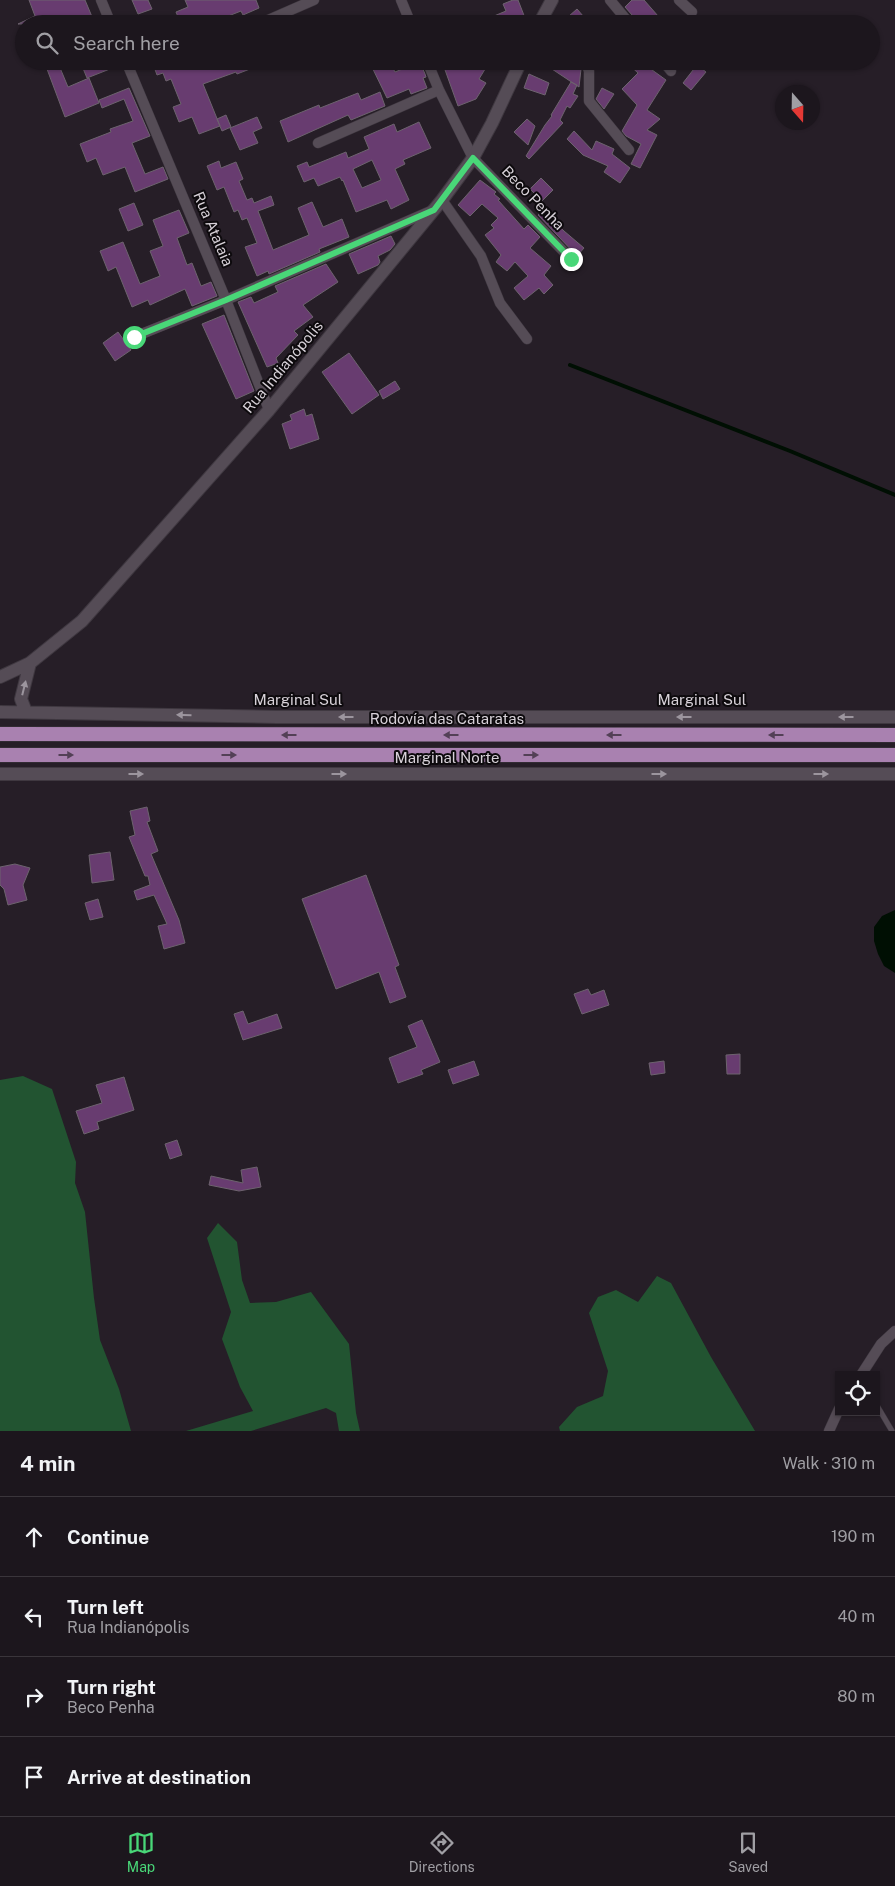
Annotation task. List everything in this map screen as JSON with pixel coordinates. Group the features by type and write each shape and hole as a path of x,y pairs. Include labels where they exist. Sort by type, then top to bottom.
{"highway":[{"name":"Rodovía das Cataratas","path":"0,734 895,735"},
{"path":"0,755 895,755"},
{"path":"0,764 42,755"}],"street":[{"path":"101,0 107,15"},
{"path":"280,15 314,0"},
{"path":"401,0 407,15"},
{"path":"545,15 552,0"},
{"path":"610,0 622,15"},
{"path":"679,0 692,12"},
{"name":"Rua Atalaia","path":"130,70 226,300 269,410"},
{"name":"Beco Penha","path":"430,70 473,158 571,259"},
{"name":"Rua Indianópolis","path":"0,677 30,663 82,621 269,410 438,205 473,158 518,70"},
{"path":"589,70 590,101 629,150"},
{"path":"318,143 439,90"},
{"path":"134,337 226,300 438,205 481,256 500,302 527,338"},
{"path":"26,712 21,699 30,663"},
{"name":"Marginal Sul","path":"0,712 277,717 895,717"},
{"name":"Marginal Norte","path":"0,774 895,774"},
{"path":"864,1371 881,1344 895,1331"},
{"path":"829,1431 836,1416"}],"lane":[{"path":"880,1411 892,1431"}],"green space":[{"path":"23,1076 52,1089 76,1162 75,1183 85,1212 100,1340 119,1389 131,1431 0,1431 0,1080"},
{"path":"218,1223 237,1242 242,1280 250,1303 276,1302 311,1292 349,1344 356,1413 360,1431 339,1431 336,1413 326,1408 251,1431 186,1431 253,1411 240,1387 222,1339 231,1312 207,1238"},
{"path":"657,1276 671,1283 711,1357 755,1431 560,1431 559,1427 577,1407 603,1396 608,1371 589,1313 598,1297 616,1290 638,1302"}],"shaded area":[{"path":"895,910 895,973 884,966 878,954 874,941 874,927 882,916"}],"building":[{"path":"29,0 85,0 91,15 35,15"},
{"path":"132,0 148,0 152,9 138,14"},
{"path":"185,0 256,0 259,8 243,15 241,11 231,15 177,15 176,12 188,7"},
{"path":"518,0 524,15 496,15 506,11 503,4"},
{"path":"632,0 644,0 657,15 632,15 625,7"},
{"path":"577,9 582,15 570,15"},
{"path":"47,70 61,70 68,87 89,78 99,103 65,117"},
{"path":"84,70 107,70 87,78"},
{"path":"155,70 247,70 237,74 236,72 203,84 220,126 199,134 192,117 179,122 173,107 181,104 171,79 166,81 163,73 157,75"},
{"path":"373,70 394,70 395,72 400,70 423,70 426,77 423,78 427,88 411,94 409,89 387,98"},
{"path":"445,70 484,70 479,79 486,83 476,99 458,106"},
{"path":"554,70 581,70 579,87"},
{"path":"635,70 652,70 666,80 647,110 660,119 647,130 657,135 640,168 631,164 641,144 626,136 622,131 637,105 622,89 638,73"},
{"path":"693,70 703,70 706,72 691,90 683,83"},
{"path":"529,74 549,83 545,95 524,88"},
{"path":"571,82 577,85 573,94 578,96 570,108 567,106 560,120 563,123 529,159 526,156"},
{"path":"129,88 150,136 132,143 145,174 163,167 168,179 135,192 125,167 103,175 96,158 87,162 80,144 111,132 110,129 133,121 124,99 102,108 99,100"},
{"path":"602,88 614,94 604,109 596,99"},
{"path":"380,92 385,106 351,120 348,115 288,142 280,121 319,105 320,108 358,93 361,100"},
{"path":"226,115 231,127 222,131 217,119"},
{"path":"257,117 262,128 253,132 258,143 240,150 230,128"},
{"path":"527,119 535,126 528,145 514,132"},
{"path":"419,122 431,148 403,160 405,164 395,169 409,200 391,209 387,200 356,212 340,177 318,186 314,178 304,182 297,166 307,162 309,167 346,152 348,158 369,149 364,137 394,124 397,132","holes":["372,160 381,180 362,188 353,169"]},
{"path":"574,131 592,150 596,141 614,149 612,154 630,168 620,183 604,172 608,166 583,155 567,139"},
{"path":"219,161 221,168 236,162 243,179 239,181 247,200 252,198 254,203 271,196 274,205 258,211 273,250 309,235 298,208 312,202 323,227 342,219 349,237 319,249 320,252 269,274 268,271 257,276 245,247 257,243 247,218 242,220 238,210 234,212 224,187 217,190 207,166"},
{"path":"541,178 553,190 538,205 531,198 535,194 530,189"},
{"path":"480,180 496,192 494,194 500,199 498,200 524,229 528,225 540,237 530,248 551,266 544,275 553,285 544,294 539,288 524,300 514,288 528,276 515,262 507,271 496,262 501,255 485,235 494,228 491,225 498,218 482,204 470,216 458,205"},
{"path":"134,203 143,225 128,231 119,209"},
{"path":"179,210 189,233 177,238 187,265 192,263 201,286 211,282 217,296 192,306 185,289 150,305 148,300 132,307 116,267 108,271 100,251 123,242 140,284 160,276 150,251 163,246 153,220"},
{"path":"543,211 584,248 577,256 538,215"},
{"path":"391,236 395,244 390,250 378,256 380,262 378,265 358,274 349,254"},
{"path":"326,264 338,282 303,305 313,317 294,331 298,335 276,358 278,363 267,367 238,302 251,297 254,303 278,292 275,286"},
{"path":"224,315 254,391 236,399 202,324"},
{"path":"118,332 131,350 115,361 103,343"},
{"path":"349,353 379,395 352,414 322,372"},
{"path":"395,381 400,389 383,399 379,391"},
{"path":"304,409 306,416 312,414 319,439 290,449 282,424 292,420 290,415"},
{"path":"147,807 150,821 147,822 158,851 151,854 179,920 185,943 164,949 158,926 167,924 154,895 137,900 134,891 150,885 148,876 145,876 129,837 135,835 130,811"},
{"path":"110,852 114,880 92,883 89,855"},
{"path":"15,864 30,868 23,885 27,900 8,905 4,889 0,885 0,867"},
{"path":"366,875 399,965 395,967 406,997 390,1003 379,972 336,989 302,899"},
{"path":"98,899 103,917 90,920 85,903"},
{"path":"588,989 591,995 604,990 609,1005 582,1014 574,994"},
{"path":"243,1011 248,1024 277,1014 282,1028 243,1040 234,1014"},
{"path":"422,1020 440,1062 421,1070 423,1074 398,1083 389,1058 417,1047 408,1026"},
{"path":"740,1054 740,1074 727,1074 726,1055"},
{"path":"474,1061 479,1075 453,1084 448,1070"},
{"path":"664,1061 665,1073 651,1075 649,1063"},
{"path":"124,1077 134,1110 97,1122 99,1129 84,1134 76,1111 102,1103 96,1085"},
{"path":"177,1140 182,1155 170,1159 165,1144"},
{"path":"257,1167 261,1187 239,1191 209,1185 211,1176 243,1183 241,1170"}],"waterway":[{"path":"570,365 790,451 895,495"}],"route":[{"path":"134,337 226,300 434,210 473,158 571,259"}]}
